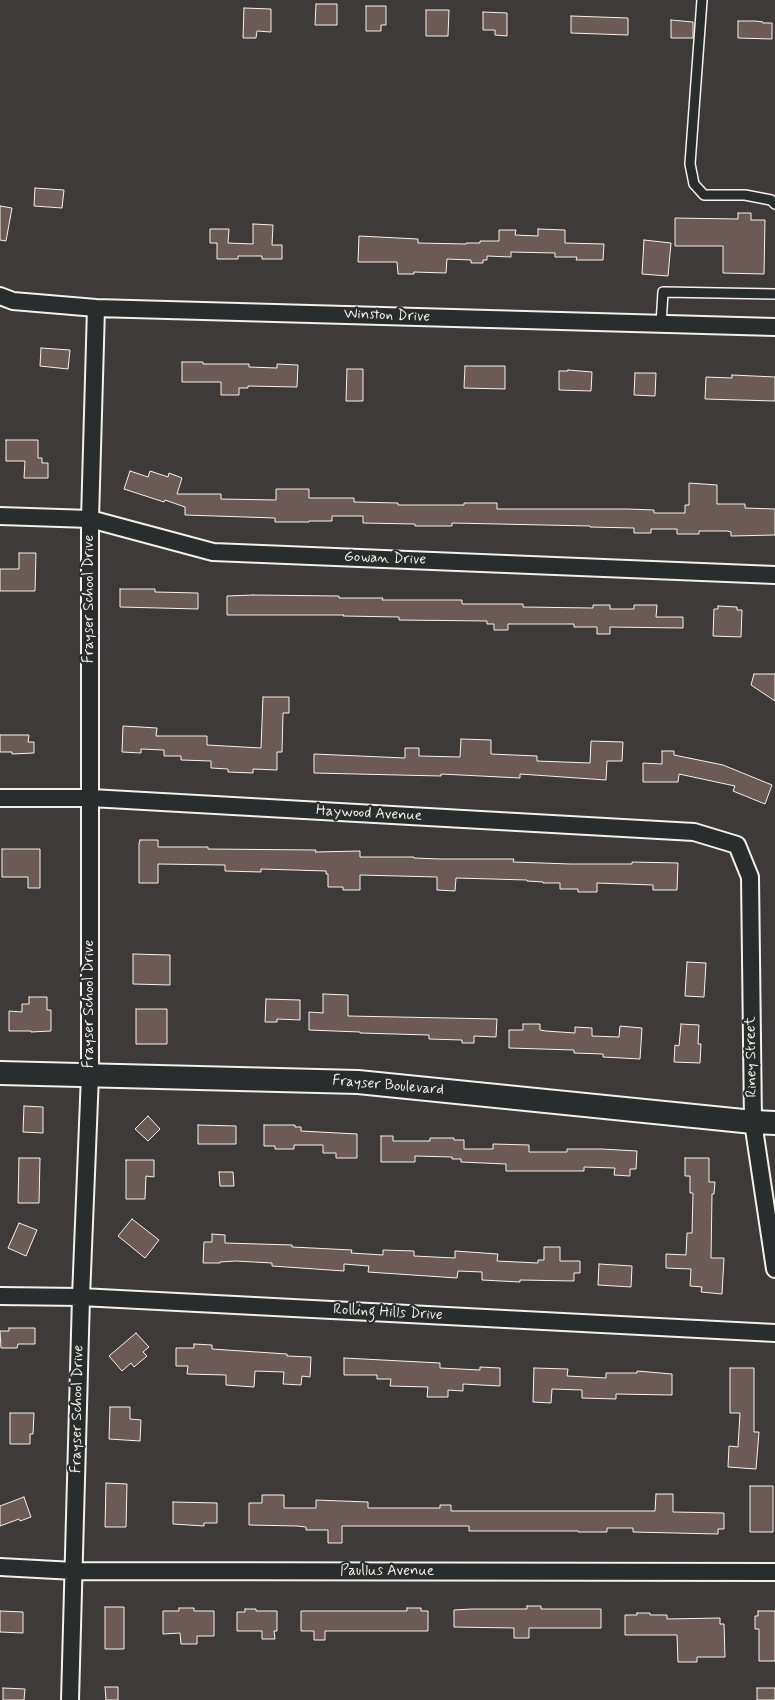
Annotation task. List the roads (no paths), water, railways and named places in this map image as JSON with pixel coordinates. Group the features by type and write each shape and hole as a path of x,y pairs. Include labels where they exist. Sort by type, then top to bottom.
{"main road":[{"name":"Frayser Boulevard","path":"0,1073 358,1082 764,1122"}],"street":[{"name":"Winston Drive","path":"0,296 13,301 96,308 775,327"},
{"name":"Frayser School Drive","path":"70,1700 81,1297 90,1075 90,519 96,308"},
{"name":"Gowan Drive","path":"0,516 90,519 213,552 775,575"},
{"name":"Haywood Avenue","path":"0,798 91,798 694,832 737,845"},
{"name":"Riney Street","path":"737,845 750,877 764,1122 775,1270"},
{"name":"Rolling Hills Drive","path":"0,1296 81,1297 775,1333"},
{"name":"Paullus Avenue","path":"0,1567 74,1572 775,1572"}],"lane":[{"path":"702,0 690,164 694,184 704,195 745,195 771,200 775,204"},
{"path":"661,324 663,292 775,294"}]}
